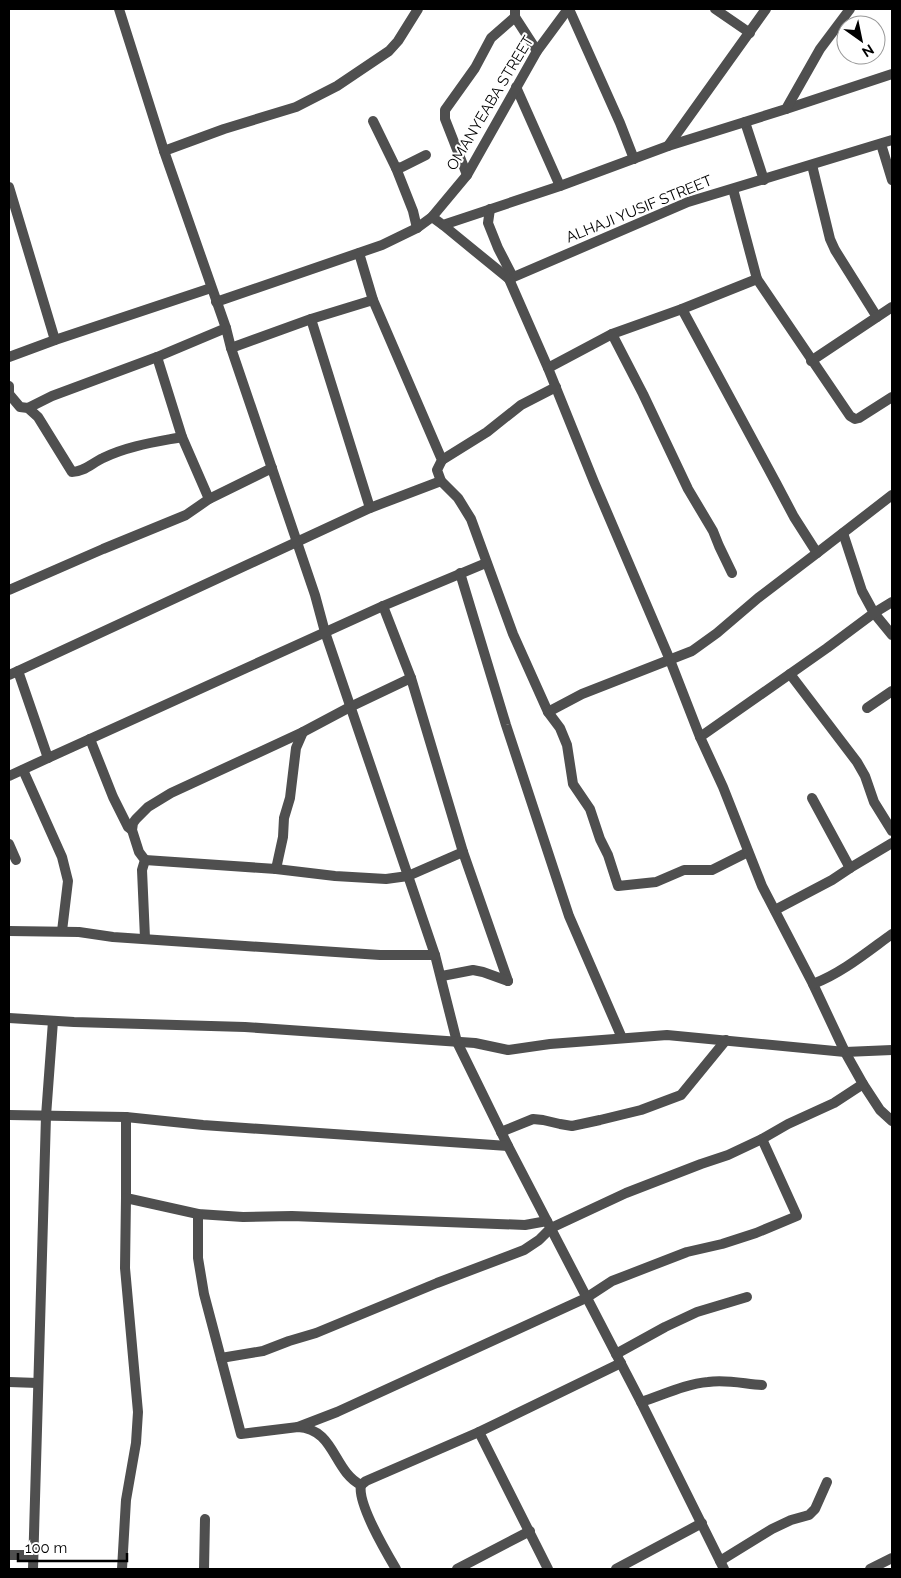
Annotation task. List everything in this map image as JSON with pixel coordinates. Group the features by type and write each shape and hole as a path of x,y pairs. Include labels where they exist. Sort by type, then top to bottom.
{"street":[{"path":"119,9 164,151 226,328 231,348 315,595 325,632 442,976 458,1042 501,1132 641,1402 722,1565 772,1529 791,1520 809,1515 816,1510 827,1482"},
{"path":"164,151 224,129 296,107 330,90 389,51 398,41 418,9"},
{"path":"568,9 620,123 634,159"},
{"name":"OMANYEABA STREET","path":"216,302 382,245 417,228 432,217 467,175 537,51 568,9"},
{"path":"715,9 750,33"},
{"path":"668,146 766,9"},
{"path":"786,109 820,49 850,9"},
{"path":"467,175 445,119 445,110 475,68 491,38 515,13 537,51"},
{"path":"443,226 560,186 668,146 892,74"},
{"path":"516,87 560,186"},
{"path":"373,121 396,168 413,211 417,228"},
{"path":"746,122 764,180"},
{"name":"ALHAJI YUSIF STREET","path":"511,278 688,202 892,140"},
{"path":"881,144 892,180"},
{"path":"396,168 426,156"},
{"path":"812,165 830,238 835,250 877,317"},
{"path":"9,187 55,340"},
{"path":"733,189 757,279 811,361 852,418 859,418 892,396"},
{"path":"490,210 488,223 498,248 594,482 670,660 700,737 723,787 762,886 845,1052 880,1110 892,1121"},
{"path":"432,217 511,278"},
{"path":"359,253 373,300 442,460"},
{"path":"548,368 612,334 757,279"},
{"path":"9,357 211,288"},
{"path":"231,348 311,319 373,300"},
{"path":"811,361 892,306"},
{"path":"682,309 794,517 817,553"},
{"path":"311,319 370,508"},
{"path":"9,386 9,394 20,407 28,408 52,396 157,358 226,328"},
{"path":"612,334 688,489 713,531 718,546 732,573"},
{"path":"157,358 182,437 209,499"},
{"path":"556,387 521,405 487,432 442,460 437,470 441,481 466,508 513,634 548,712 560,728 567,745 573,784 590,809 618,886 656,882 684,870 712,870 748,852"},
{"path":"28,408 38,417 72,472 79,472 103,458 139,446 182,437"},
{"path":"9,590 103,548 186,515 209,499 272,468"},
{"path":"48,758 13,673 370,508 441,481"},
{"path":"548,712 582,694 692,651 892,495"},
{"path":"843,533 862,591 874,613 892,635"},
{"path":"9,776 383,606 486,563"},
{"path":"460,573 506,725 569,916 622,1038"},
{"path":"700,737 892,602"},
{"path":"383,606 411,678 464,852 508,982 473,970 442,976"},
{"path":"790,674 857,762 865,776 874,802 892,832"},
{"path":"145,938 142,870 144,860 139,852 132,830 133,823 140,814 171,793 303,732 411,678"},
{"path":"867,708 892,690"},
{"path":"276,869 282,844 284,818 290,798 296,748 303,732"},
{"path":"90,739 113,797 132,830"},
{"path":"23,770 62,857 68,881 62,931"},
{"path":"812,798 850,868"},
{"path":"775,910 832,880 892,843"},
{"path":"9,844 16,860"},
{"path":"144,860 386,879 408,876 464,852"},
{"path":"9,931 62,931 113,937 380,955 435,955"},
{"path":"812,984 841,970 892,934"},
{"path":"9,1018 245,1027 475,1043 508,1050 550,1044 667,1035 845,1052 892,1050"},
{"path":"33,1569 46,1116 53,1021"},
{"path":"501,1132 533,1119 572,1126 641,1110 681,1095 726,1040"},
{"path":"126,1198 198,1214 243,1217 292,1216 525,1225 549,1224 728,1155 834,1102 863,1084"},
{"path":"9,1115 126,1118 213,1126 508,1146"},
{"path":"122,1569 126,1500 136,1443 138,1412 126,1268 126,1118"},
{"path":"298,1428 586,1298 612,1281 687,1252 722,1244 756,1233 797,1216 762,1139"},
{"path":"198,1214 198,1258 204,1294 241,1434 307,1428 325,1439 348,1476 353,1482 361,1485"},
{"path":"221,1358 263,1351 316,1333 437,1283 524,1250 539,1240 549,1224"},
{"path":"396,1569 369,1517 360,1492 361,1485 366,1481 480,1432 618,1359 665,1327 697,1312 747,1297"},
{"path":"641,1402 708,1382 720,1381 762,1386"},
{"path":"9,1382 38,1382"},
{"path":"480,1432 548,1569"},
{"path":"204,1569 205,1519"},
{"path":"616,1569 702,1523"},
{"path":"457,1569 530,1531"},
{"path":"9,1555 33,1555"},
{"path":"870,1569 892,1558"}]}
